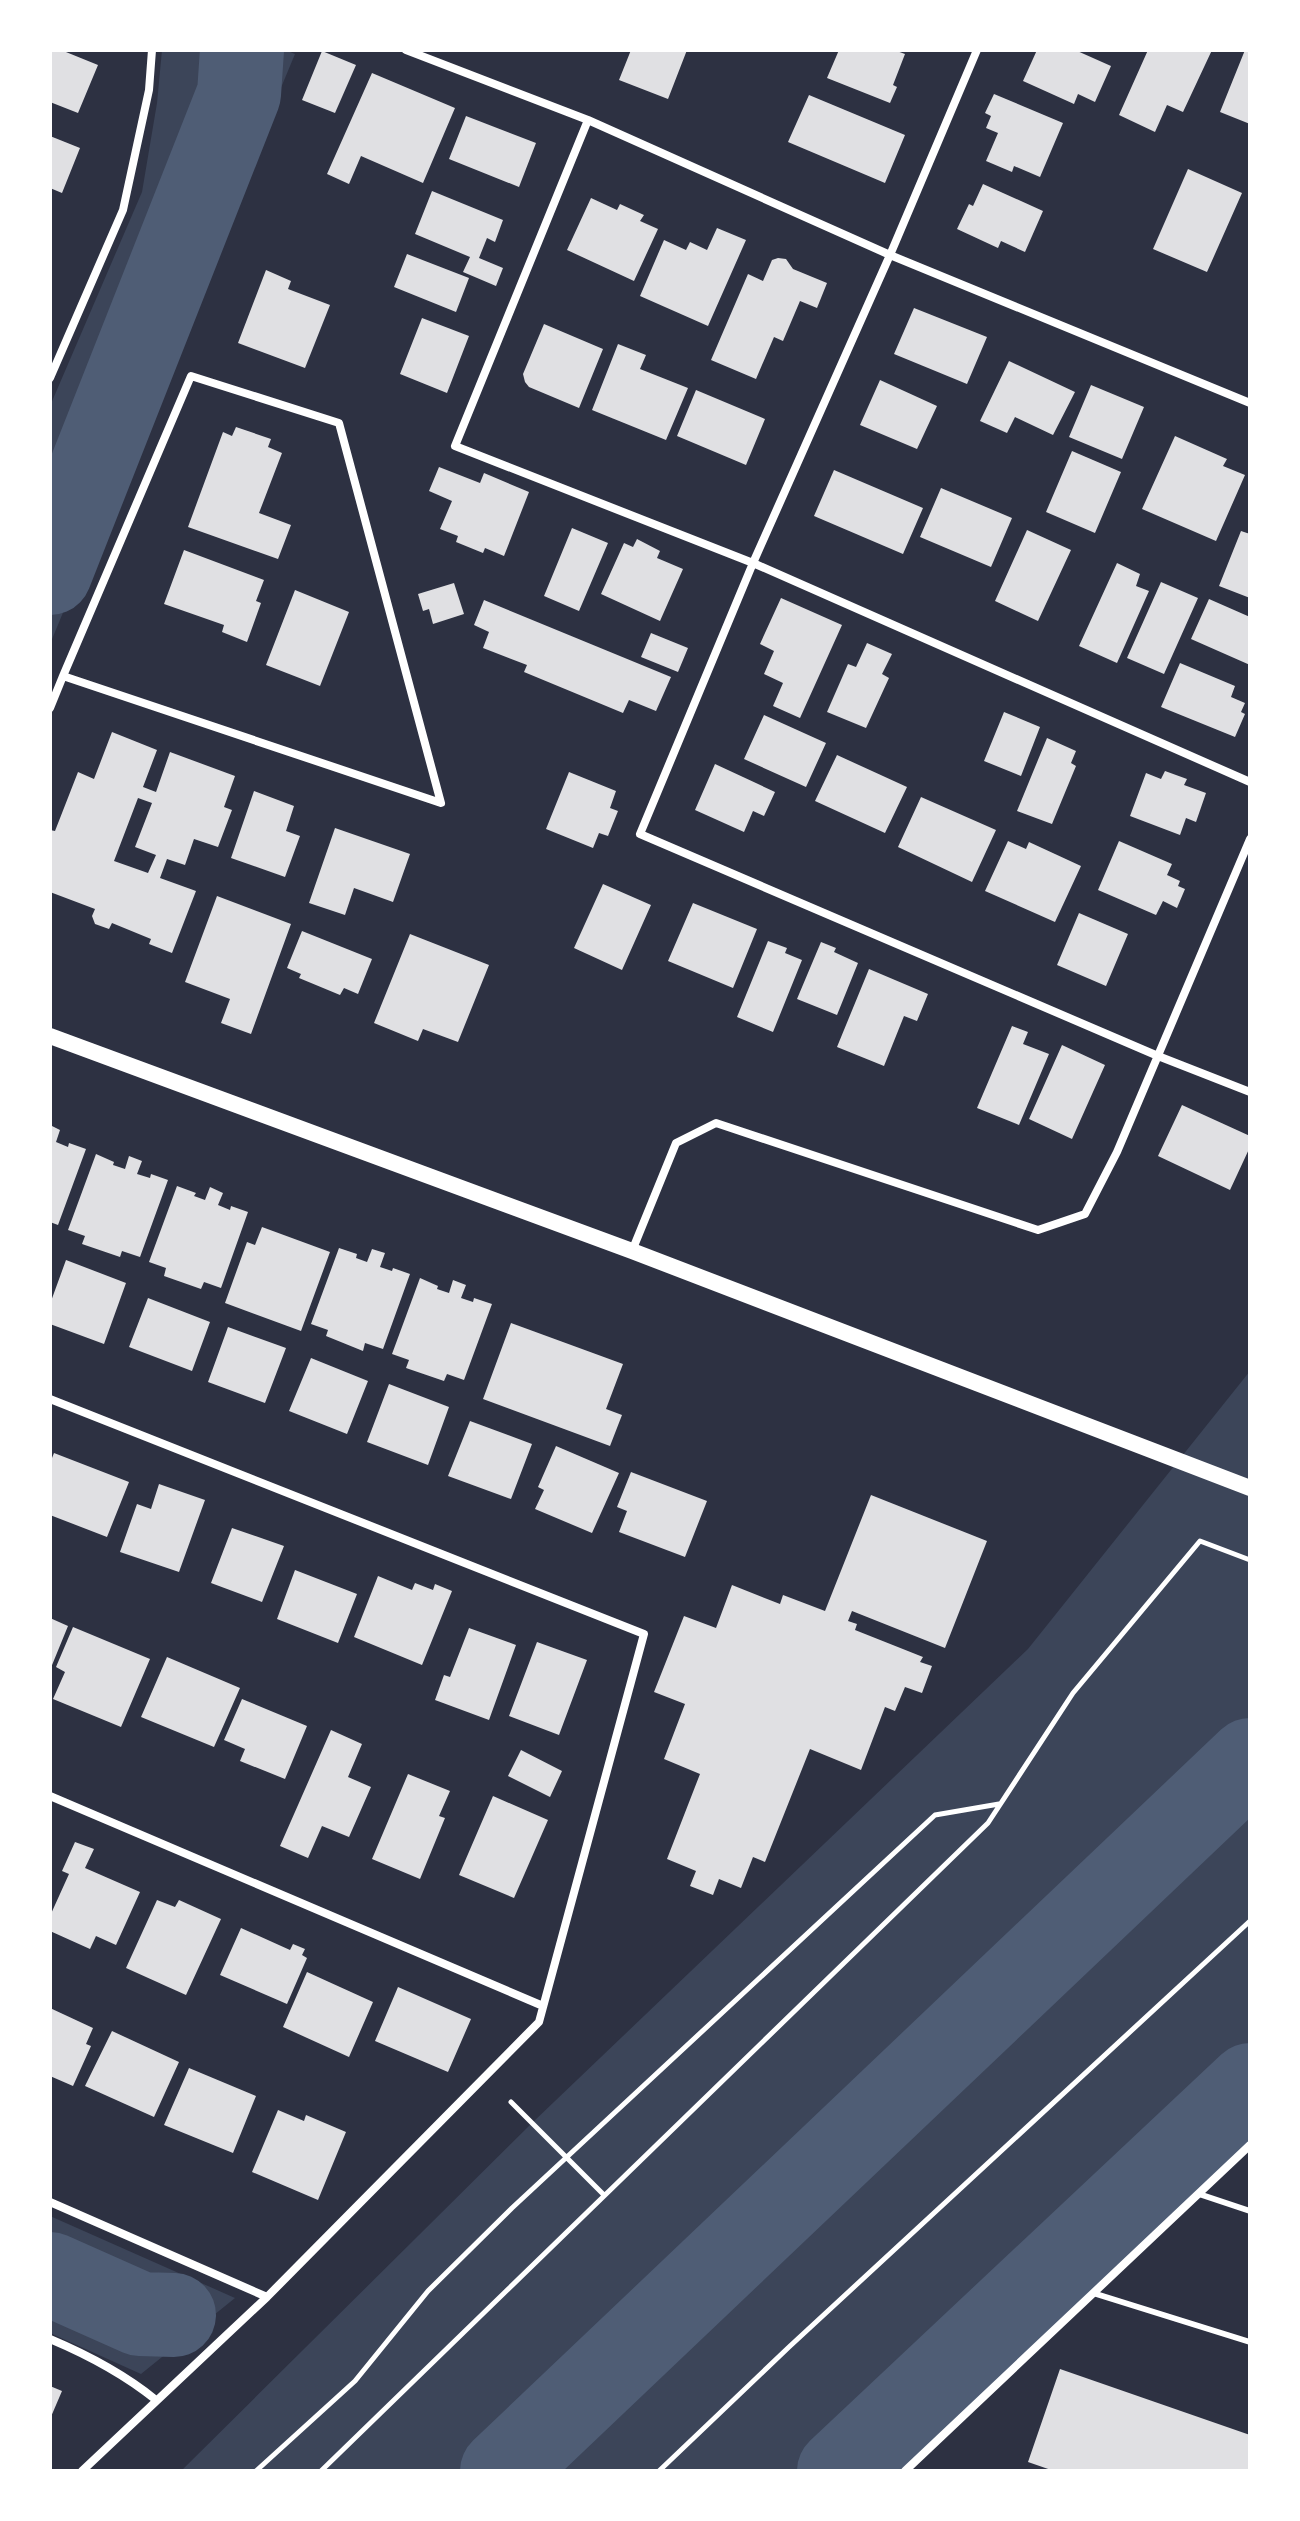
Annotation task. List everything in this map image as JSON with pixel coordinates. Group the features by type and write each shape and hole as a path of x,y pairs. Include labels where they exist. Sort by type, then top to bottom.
{"main road":[{"path":"50,1036 632,1251 1250,1488"}],"street":[{"path":"50,378 123,210 149,90 152,50"},
{"path":"406,50 588,120 890,255 1250,403"},
{"path":"977,50 753,563 640,834 1158,1056 1250,1092"},
{"path":"588,120 455,446 753,563 1250,782"},
{"path":"50,708 63,676 191,376 339,423 441,803 63,676"},
{"path":"632,1251 676,1143 716,1123 1038,1230 1085,1214 1117,1152 1250,839"},
{"path":"50,1399 644,1634 539,2022 267,2297 82,2471"},
{"path":"50,1796 543,2006"},
{"path":"905,2471 1250,2145"},
{"path":"50,2202 267,2297"},
{"path":"50,2339 122,2375 156,2400"}],"lane":[{"path":"1199,2194 1250,2211"},
{"path":"1093,2293 1250,2342"}],"path":[{"path":"321,2471 988,1823 1073,1693 1200,1541 1250,1560"},
{"path":"256,2471 355,2381 428,2291 935,1815 1001,1804"},
{"path":"659,2471 1250,1921"},
{"path":"511,2102 604,2195"}],"shaded area":[{"path":"162,50 285,50 295,54 50,644 50,406 142,192 157,103"},
{"path":"1250,1371 1250,2084 839,2471 181,2471 532,2123 1028,1649"},
{"path":"50,2216 235,2298 141,2374 50,2333"}],"building":[{"path":"50,50 61,50 98,65 78,113 50,102"},
{"path":"631,50 687,50 668,99 619,80"},
{"path":"839,50 894,50 905,54 893,85 897,87 890,103 827,78"},
{"path":"1037,50 1075,50 1111,66 1095,102 1078,94 1074,104 1023,81"},
{"path":"1148,50 1212,50 1183,112 1167,105 1155,132 1119,115"},
{"path":"1245,50 1250,50 1250,124 1220,112"},
{"path":"322,51 356,65 335,113 302,100"},
{"path":"372,73 455,108 423,183 361,156 349,184 327,174"},
{"path":"994,94 1063,123 1040,177 1014,166 1012,172 986,161 998,133 986,128 991,116 985,113"},
{"path":"809,95 905,135 885,183 788,142"},
{"path":"466,116 536,143 519,187 449,159"},
{"path":"50,136 80,148 62,193 50,188"},
{"path":"1188,169 1242,193 1207,272 1153,249"},
{"path":"983,184 1043,211 1025,252 1001,241 998,248 957,229"},
{"path":"432,191 503,220 495,242 487,238 479,258 503,268 496,286 463,272 470,257 415,234"},
{"path":"591,198 617,210 620,204 644,215 640,221 658,229 634,281 567,250"},
{"path":"717,228 746,240 708,326 640,296 664,240 686,250 690,242 707,250"},
{"path":"407,254 469,278 456,312 394,287"},
{"path":"786,259 793,269 827,283 817,308 800,301 783,341 774,337 756,379 711,360 748,274 763,281 772,260"},
{"path":"266,270 291,281 288,289 330,305 305,368 238,343"},
{"path":"914,308 987,337 967,384 894,354"},
{"path":"422,318 469,336 447,393 400,374"},
{"path":"544,324 603,349 579,408 529,387 525,382 523,374"},
{"path":"618,344 646,355 640,369 688,388 666,440 592,410"},
{"path":"1009,361 1075,392 1053,435 1015,417 1007,433 980,421"},
{"path":"880,380 937,406 917,449 860,425"},
{"path":"1091,385 1144,407 1122,459 1069,437"},
{"path":"696,390 765,419 746,465 677,436"},
{"path":"236,427 271,439 268,447 282,453 259,513 291,525 278,559 188,527 223,432 232,436"},
{"path":"1175,436 1227,459 1223,466 1245,475 1216,541 1142,509"},
{"path":"1072,451 1121,472 1095,533 1046,512"},
{"path":"439,467 480,483 484,473 529,492 504,556 485,548 483,553 456,542 458,536 440,529 452,501 429,491"},
{"path":"834,470 923,508 903,554 814,516"},
{"path":"941,488 1012,518 991,567 920,537"},
{"path":"572,528 608,543 579,611 544,596"},
{"path":"1027,530 1071,550 1038,621 995,601"},
{"path":"1241,531 1250,534 1250,598 1219,586"},
{"path":"637,539 660,551 657,558 683,569 660,621 601,594 624,543 633,547"},
{"path":"184,550 264,580 256,601 261,603 247,642 222,632 224,625 164,604"},
{"path":"1117,563 1140,574 1136,586 1149,591 1117,663 1079,646"},
{"path":"1161,582 1198,598 1164,674 1127,658"},
{"path":"454,583 464,614 433,624 429,609 423,611 418,594"},
{"path":"295,590 349,612 320,686 266,665"},
{"path":"781,598 842,625 800,718 773,706 783,683 764,674 774,651 760,644"},
{"path":"1209,599 1250,617 1250,665 1191,639"},
{"path":"484,600 671,677 656,711 629,700 623,713 524,672 527,665 483,648 489,632 474,625"},
{"path":"651,633 688,648 678,672 641,657"},
{"path":"867,643 892,654 882,674 889,678 866,728 827,712 848,664 856,667"},
{"path":"1180,663 1235,686 1231,697 1245,703 1241,712 1245,714 1235,737 1161,707"},
{"path":"1004,712 1040,727 1021,776 984,761"},
{"path":"764,715 826,743 806,787 744,759"},
{"path":"112,732 157,750 143,787 156,792 170,752 235,776 224,807 232,810 218,847 194,839 185,865 167,859 160,878 196,891 172,953 149,944 151,939 112,923 109,929 95,924 92,916 95,909 50,892 50,830 55,831 78,772 94,779","holes":["138,798 152,803 135,847 156,855 148,873 114,861"]},
{"path":"1047,738 1076,751 1071,763 1076,766 1052,824 1017,811"},
{"path":"837,755 907,787 885,833 815,801"},
{"path":"715,764 775,792 764,816 753,811 744,832 695,810"},
{"path":"1165,771 1187,779 1184,785 1206,793 1196,822 1186,818 1180,835 1130,816 1146,773 1161,779"},
{"path":"569,772 616,791 610,808 618,811 608,836 599,833 593,848 546,829"},
{"path":"254,791 294,806 286,831 300,836 285,877 231,858"},
{"path":"921,797 996,830 972,882 898,847"},
{"path":"335,828 410,854 393,902 354,888 345,915 309,903"},
{"path":"1008,841 1026,849 1029,842 1081,866 1055,922 985,891"},
{"path":"1119,841 1172,864 1167,875 1180,881 1178,886 1185,889 1177,908 1163,901 1156,915 1098,890"},
{"path":"603,884 651,905 622,970 574,948"},
{"path":"217,896 291,924 251,1034 221,1023 230,999 185,982"},
{"path":"693,903 757,929 733,988 668,961"},
{"path":"1079,913 1128,934 1106,986 1057,965"},
{"path":"302,931 372,959 358,994 344,988 340,995 299,978 301,974 287,968"},
{"path":"410,934 489,965 458,1042 423,1029 418,1041 374,1023"},
{"path":"768,941 787,948 785,953 802,960 773,1032 737,1017"},
{"path":"821,942 858,963 837,1015 797,999"},
{"path":"869,969 928,994 917,1021 904,1016 884,1066 837,1047"},
{"path":"1012,1026 1028,1032 1023,1044 1049,1054 1019,1125 977,1108"},
{"path":"1062,1045 1105,1065 1072,1139 1029,1119"},
{"path":"1182,1105 1250,1136 1250,1147 1230,1190 1158,1156"},
{"path":"50,1125 60,1130 56,1142 86,1149 58,1225 50,1222"},
{"path":"96,1154 125,1169 129,1156 142,1161 137,1174 150,1178 151,1174 168,1180 140,1257 122,1251 120,1257 82,1244 85,1236 68,1230"},
{"path":"177,1186 205,1200 210,1187 223,1193 218,1205 248,1212 221,1288 204,1282 201,1289 164,1276 166,1268 149,1262"},
{"path":"262,1227 330,1252 301,1331 225,1303 247,1242 255,1245"},
{"path":"339,1248 357,1254 356,1258 367,1262 372,1249 385,1253 380,1267 410,1274 383,1349 365,1343 363,1351 326,1336 328,1330 311,1324"},
{"path":"66,1260 126,1283 104,1344 50,1324 50,1304"},
{"path":"420,1278 449,1293 453,1280 466,1285 461,1298 473,1302 474,1298 492,1304 464,1380 447,1374 444,1381 406,1368 409,1360 392,1354"},
{"path":"148,1298 210,1322 192,1371 129,1347"},
{"path":"511,1323 623,1364 606,1409 622,1415 610,1446 483,1399"},
{"path":"228,1327 286,1348 265,1403 208,1382"},
{"path":"311,1358 368,1381 347,1434 289,1411"},
{"path":"389,1384 449,1407 428,1465 367,1442"},
{"path":"470,1421 532,1444 511,1499 448,1476"},
{"path":"556,1446 619,1473 592,1533 535,1509 544,1490 538,1487"},
{"path":"54,1453 129,1482 107,1537 50,1515 50,1463"},
{"path":"631,1472 707,1501 685,1557 619,1532 627,1511 617,1507"},
{"path":"159,1484 205,1500 179,1572 120,1552 137,1504 151,1509"},
{"path":"871,1495 987,1541 945,1648 852,1611 848,1621 857,1624 855,1630 923,1657 920,1662 932,1666 922,1693 905,1687 895,1711 885,1707 861,1770 810,1749 765,1862 753,1857 741,1888 719,1879 713,1895 690,1886 696,1871 667,1859 700,1774 664,1759 685,1704 654,1692 684,1616 716,1628 732,1585 780,1604 783,1595 825,1611"},
{"path":"232,1528 284,1546 262,1602 211,1583"},
{"path":"295,1570 357,1594 338,1643 277,1619"},
{"path":"378,1576 412,1590 415,1583 433,1590 435,1584 452,1591 422,1665 354,1637"},
{"path":"50,1618 68,1626 50,1670"},
{"path":"73,1627 150,1659 121,1727 53,1699 65,1672 56,1667"},
{"path":"469,1628 516,1645 489,1720 435,1700 444,1675 450,1677"},
{"path":"537,1642 587,1660 559,1735 509,1716"},
{"path":"167,1657 240,1688 214,1747 141,1717"},
{"path":"242,1699 307,1726 285,1779 240,1761 245,1749 224,1740"},
{"path":"331,1730 362,1744 348,1777 371,1787 349,1837 322,1826 308,1858 280,1846"},
{"path":"521,1750 562,1771 550,1797 508,1776"},
{"path":"408,1774 450,1791 439,1816 445,1818 420,1879 372,1859"},
{"path":"493,1796 548,1820 514,1898 459,1875"},
{"path":"75,1842 94,1849 85,1868 140,1892 116,1945 96,1936 90,1949 50,1931 50,1916 69,1874 62,1871"},
{"path":"157,1900 175,1907 179,1900 221,1919 186,1995 126,1968"},
{"path":"241,1928 290,1950 293,1944 305,1949 302,1955 307,1958 287,2004 220,1975"},
{"path":"307,1972 373,2002 349,2057 283,2027"},
{"path":"398,1987 471,2019 448,2072 375,2041"},
{"path":"50,2008 93,2028 86,2044 91,2046 73,2086 50,2076"},
{"path":"112,2031 179,2062 154,2117 85,2086"},
{"path":"189,2068 256,2096 233,2153 164,2125"},
{"path":"278,2110 304,2121 306,2115 346,2132 318,2200 252,2172"},
{"path":"1060,2369 1250,2435 1250,2471 1054,2471 1028,2462"},
{"path":"50,2386 62,2391 50,2419"}],"waterway":[{"path":"50,573 239,94 242,50"},
{"path":"502,2471 1250,1760"},
{"path":"839,2471 1250,2085"},
{"path":"50,2274 140,2314 174,2315"}]}
